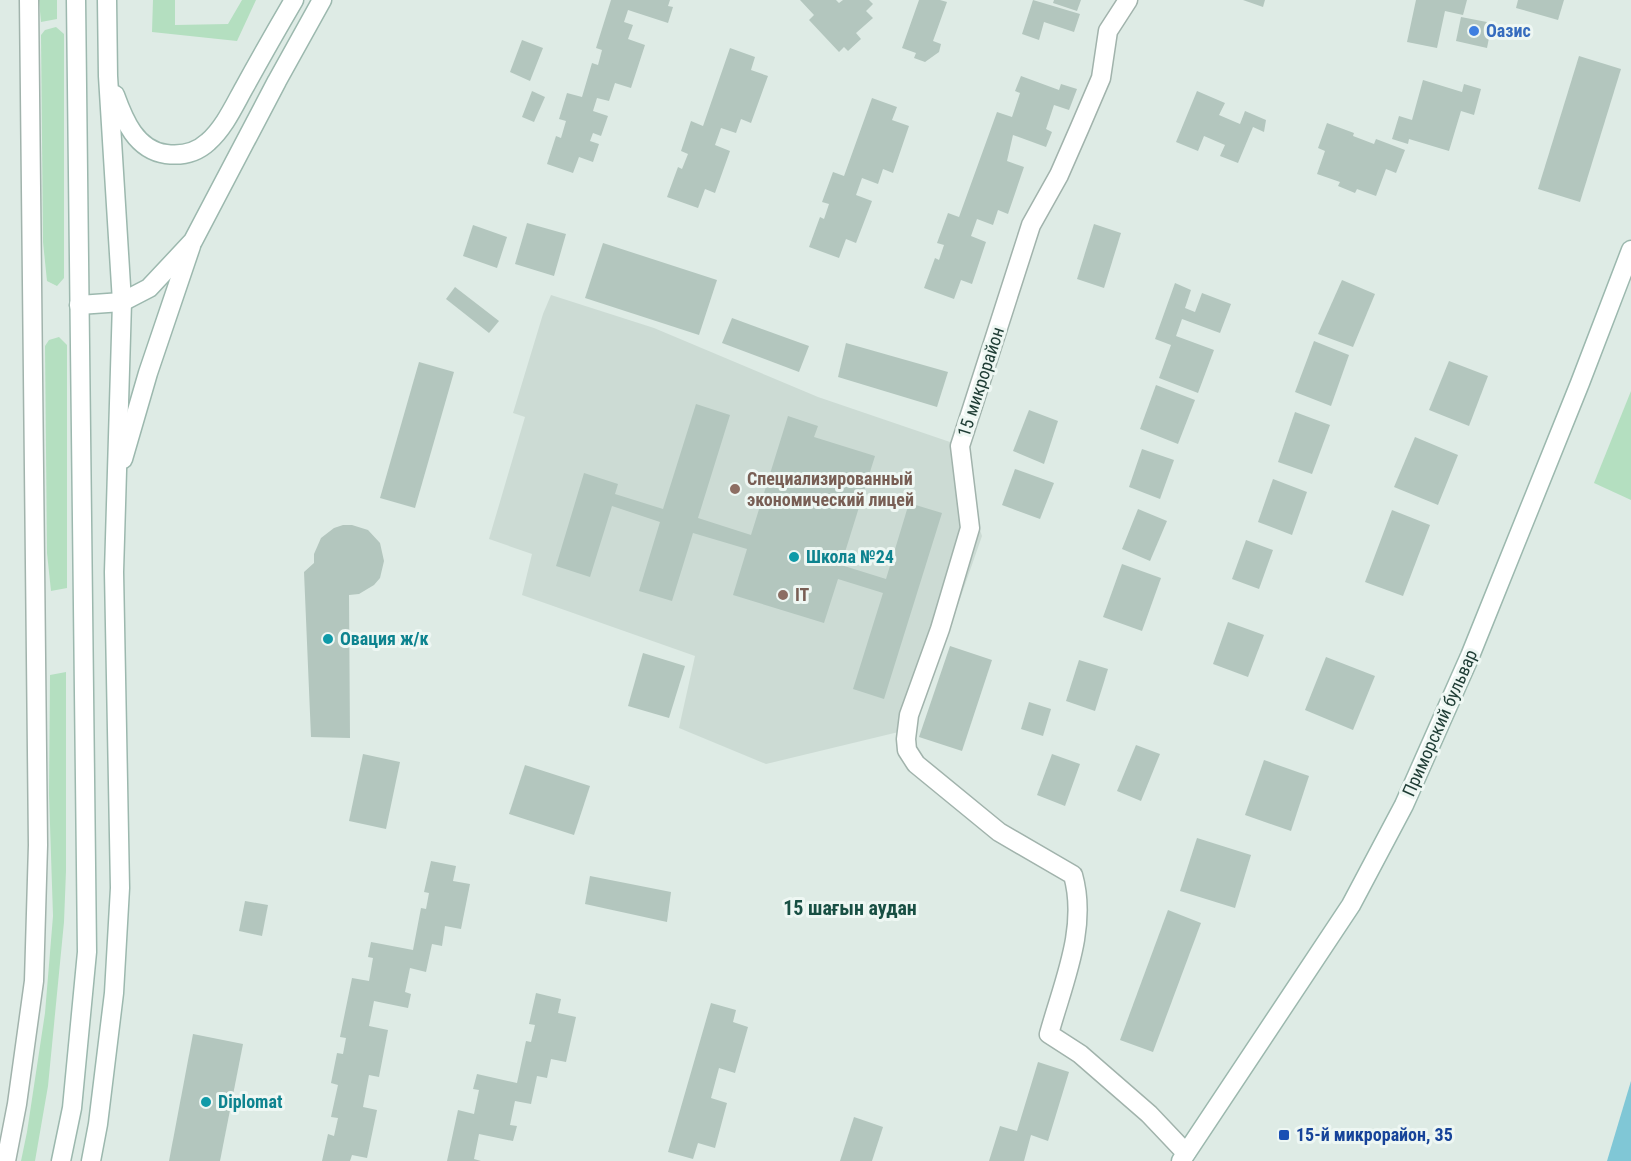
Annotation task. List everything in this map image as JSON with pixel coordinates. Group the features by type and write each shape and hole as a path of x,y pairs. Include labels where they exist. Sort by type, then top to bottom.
{"street":[{"path":"6,1161 17,1104 34,981 38,845 29,0"},
{"path":"61,1161 72,1108 87,952 76,0"},
{"path":"91,1161 98,1124 114,993 120,888 114,572 122,302 108,76 106,0"},
{"path":"108,76 123,118 137,139 156,152 174,155 191,153 209,142 227,118 294,0"},
{"path":"116,487 148,373 193,241 322,0"},
{"name":"15 микрорайон","path":"1128,0 1107,31 1101,78 1059,175 1031,225 960,446 970,528 940,629 909,715 906,739 907,750 916,764 999,832 1073,875 1079,907 1078,930 1049,1034 1080,1054 1149,1114 1183,1157"},
{"path":"79,305 122,302 149,288 193,241"},
{"name":"Приморский бульвар","path":"1183,1157 1351,905 1404,805 1479,634 1631,250"}],"shaded area":[{"name":"Специализированный экономический лицей","path":"551,295 654,328 818,397 950,442 982,536 915,728 766,764 679,728 695,656 522,595 532,554 489,539 525,417 513,413"}],"green space":[{"path":"39,0 57,0 57,19 41,22"},
{"path":"153,0 175,0 175,25 228,24 242,0 256,0 237,41 152,32"},
{"path":"56,27 64,34 64,278 57,286 47,281 43,242 41,35 45,30"},
{"path":"59,337 67,345 67,588 51,591 47,553 45,346 49,340"},
{"path":"1631,391 1631,500 1594,483"},
{"path":"66,672 64,922 48,1086 35,1161 21,1161 45,1013 53,916 49,794 50,675"}],"water":[{"path":"1631,1081 1631,1161 1607,1161"}],"building":[{"path":"611,0 670,0 668,6 673,7 668,23 628,10 624,22 633,25 628,39 645,45 631,88 615,83 609,101 597,98 593,111 608,116 601,136 593,133 590,141 599,144 593,162 579,157 573,173 547,164 556,136 561,138 566,121 559,119 567,93 582,97 592,63 598,65 602,50 596,48"},
{"path":"800,0 836,0 839,3 843,0 869,0 873,4 866,11 873,18 856,33 861,39 848,51 844,47 839,52 809,20 814,15"},
{"path":"919,0 947,2 933,41 941,44 939,52 925,62 914,58 916,53 902,48"},
{"path":"1033,0 1080,14 1074,32 1044,22 1039,40 1022,34"},
{"path":"1054,0 1081,0 1077,11 1053,3"},
{"path":"1243,0 1265,0 1263,7"},
{"path":"1416,0 1467,0 1463,15 1445,11 1437,48 1407,42"},
{"path":"1518,0 1564,0 1558,20 1516,8"},
{"name":"Оазис","path":"1461,17 1492,23 1487,48 1456,41"},
{"path":"522,40 543,48 530,81 510,72"},
{"path":"730,48 755,57 751,70 768,76 751,123 741,119 736,133 721,128 715,145 730,151 715,193 705,189 698,208 667,197 678,167 682,169 688,154 681,151 691,121 703,126"},
{"path":"1579,56 1621,69 1580,202 1538,189"},
{"path":"1021,76 1059,90 1061,84 1077,89 1069,110 1054,105 1046,129 1052,132 1046,147 1013,135 1007,161 1024,167 1008,214 998,210 993,225 977,219 971,236 986,242 972,284 961,280 954,299 924,288 935,258 939,260 944,245 937,243 948,213 959,217 997,112 1012,117 1020,93 1015,91"},
{"path":"1423,80 1462,92 1464,84 1481,89 1474,115 1461,111 1449,151 1409,139 1408,144 1392,139 1399,116 1412,120"},
{"path":"532,91 545,97 534,122 522,117"},
{"path":"1197,91 1225,103 1219,115 1240,124 1245,111 1266,120 1264,132 1253,127 1238,163 1220,156 1225,145 1204,136 1198,151 1176,142"},
{"path":"872,98 897,107 892,120 909,126 893,173 883,169 878,184 862,178 856,195 872,201 856,243 846,239 839,258 809,247 820,217 824,219 829,204 822,202 833,172 844,176"},
{"path":"1327,123 1354,133 1353,136 1374,144 1376,139 1405,150 1396,173 1386,169 1376,196 1357,189 1355,193 1338,186 1340,182 1317,174 1325,151 1318,148"},
{"path":"527,223 566,234 554,276 515,264"},
{"path":"1094,224 1121,233 1104,288 1077,279"},
{"path":"473,225 507,237 497,268 463,256"},
{"path":"603,243 717,280 699,335 585,298"},
{"path":"1342,280 1375,294 1353,347 1318,334"},
{"path":"1175,283 1191,290 1185,308 1195,312 1202,293 1231,304 1220,333 1182,319 1176,336 1214,350 1198,393 1159,378 1171,345 1155,339"},
{"path":"455,287 499,321 489,333 446,299"},
{"path":"732,318 809,346 799,372 722,343"},
{"path":"1314,341 1349,355 1331,406 1295,392"},
{"path":"846,343 948,372 937,407 838,377"},
{"path":"1449,361 1488,376 1469,426 1429,410"},
{"path":"419,362 454,372 415,508 380,498"},
{"path":"1156,385 1195,400 1178,444 1140,429"},
{"name":"Школа №24","path":"696,404 730,415 698,518 751,535 788,416 818,426 814,437 875,456 841,565 886,579 909,503 942,513 884,699 853,689 883,593 838,579 824,623 733,595 747,549 693,533 672,601 639,591 660,522 612,506 590,577 556,566 584,473 618,484 615,494 663,509"},
{"path":"1029,410 1058,421 1044,464 1013,451"},
{"path":"1295,412 1330,425 1312,474 1278,462"},
{"path":"1415,437 1458,455 1438,505 1394,487"},
{"path":"1142,449 1174,460 1160,499 1129,487"},
{"path":"1015,469 1054,483 1040,519 1002,505"},
{"path":"1273,479 1307,492 1292,535 1258,522"},
{"path":"1138,509 1167,521 1150,561 1122,549"},
{"path":"1392,510 1430,525 1403,596 1365,582"},
{"path":"343,525 368,530 380,543 384,561 380,578 374,585 359,594 349,595 350,738 311,737 304,572 314,563 314,554 321,538 334,528"},
{"path":"1246,540 1273,550 1259,589 1232,579"},
{"path":"1122,564 1161,578 1142,631 1103,617"},
{"path":"1228,622 1264,635 1248,677 1213,664"},
{"path":"950,646 992,660 962,751 919,737"},
{"path":"643,653 685,666 669,718 628,706"},
{"path":"1326,657 1375,676 1353,730 1305,710"},
{"path":"1079,660 1108,669 1095,711 1066,701"},
{"path":"1029,702 1051,709 1043,736 1021,729"},
{"path":"1136,745 1160,754 1141,801 1117,791"},
{"path":"363,754 400,762 386,829 349,821"},
{"path":"1052,754 1080,764 1065,806 1037,795"},
{"path":"1264,760 1309,776 1291,831 1245,815"},
{"path":"525,765 590,786 574,835 509,814"},
{"path":"1197,838 1251,855 1235,908 1180,891"},
{"path":"431,861 456,866 453,881 470,884 461,929 445,926 442,946 432,944 426,972 410,968 405,992 411,994 408,1008 374,1001 369,1026 388,1030 379,1077 369,1075 363,1107 377,1110 367,1158 352,1155 350,1161 322,1161 328,1134 334,1136 338,1118 331,1117 338,1085 331,1083 337,1053 343,1054 346,1038 340,1037 352,978 369,981 373,958 368,957 371,942 413,950 421,908 426,909 429,893 424,892"},
{"path":"590,876 671,892 667,922 585,904"},
{"path":"245,901 268,905 262,936 239,931"},
{"path":"1168,910 1201,923 1153,1052 1120,1040"},
{"path":"536,993 561,999 558,1013 576,1017 566,1062 551,1059 547,1078 537,1076 531,1104 515,1101 510,1125 517,1126 513,1141 479,1134 474,1159 481,1161 447,1161 458,1110 474,1114 479,1090 473,1089 477,1074 517,1083 526,1041 531,1042 535,1025 529,1024"},
{"path":"711,1003 736,1010 733,1022 748,1027 735,1073 719,1068 711,1098 727,1103 715,1148 698,1143 693,1159 668,1152"},
{"name":"Diplomat","path":"193,1034 243,1044 220,1161 169,1161"},
{"path":"1038,1062 1069,1072 1048,1141 1031,1135 1024,1161 989,1161 1000,1126 1017,1131"},
{"path":"854,1117 883,1127 872,1161 840,1161"}],"place":[{"name":"Оазис","path":"1474,31"},
{"name":"Специализированный экономический лицей","path":"735,489"},
{"name":"Школа №24","path":"794,557"},
{"name":"IT","path":"783,595"},
{"name":"Овация ж/к","path":"328,639"},
{"name":"Diplomat","path":"206,1102"},
{"name":"15-й микрорайон, 35","path":"1284,1135"}],"district":[{"name":"15 шағын аудан","path":"850,908"}]}
